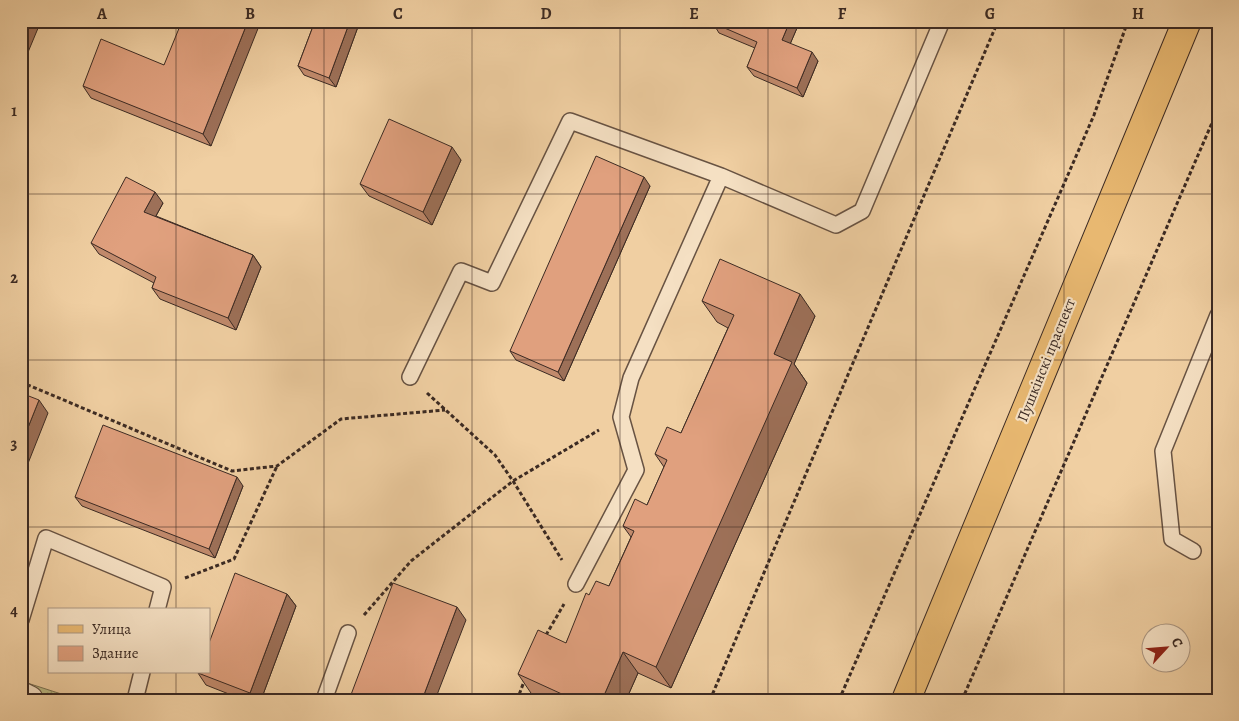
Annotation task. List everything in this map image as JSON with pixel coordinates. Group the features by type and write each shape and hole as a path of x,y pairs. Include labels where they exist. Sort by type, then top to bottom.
{"main road":[{"name":"Пушкінскі праспект","path":"906,700 1187,21"}],"street":[{"path":"21,696 29,700"}],"lane":[{"path":"410,377 461,271 492,283 570,121 721,176 836,225 862,211 942,21"},
{"path":"576,584 636,470 621,417 631,378 721,176"},
{"path":"1193,552 1172,539 1163,451 1218,315"},
{"path":"21,620 46,538 163,587 158,608"},
{"path":"324,700 348,633"},
{"path":"135,700 142,674"}],"path":[{"path":"710,700 998,21"},
{"path":"839,700 1094,116 1128,21"},
{"path":"962,700 1218,109"},
{"path":"410,377 495,455 576,584 545,638"},
{"path":"21,382 232,471 278,466"},
{"path":"163,587 234,559 278,466 341,418 445,410"},
{"path":"348,633 411,561 513,481 621,417"},
{"path":"517,700 526,676"}],"green space":[{"path":"21,681 80,700 21,700"}],"building":[{"path":"21,21 27,21 21,35"},
{"path":"182,21 248,21 203,134 83,86 101,39 164,65"},
{"path":"315,21 350,21 329,78 298,66"},
{"path":"714,21 790,21 782,40 812,52 797,88 747,67 757,42 713,23"},
{"path":"389,119 452,147 423,212 360,184"},
{"path":"596,156 644,177 558,372 510,351"},
{"path":"126,177 155,192 144,212 253,255 228,318 152,288 156,277 91,243"},
{"path":"720,259 800,294 774,354 792,362 656,667 623,652 602,700 575,700 518,674 538,630 566,643 586,593 589,595 596,581 609,586 634,531 623,526 635,499 647,505 667,460 655,454 667,427 681,433 734,315 702,301"},
{"path":"21,393 39,400 21,445"},
{"path":"103,425 237,477 209,549 75,497"},
{"path":"235,573 287,594 250,693 201,674 210,674 210,640"},
{"path":"393,583 457,607 422,700 349,700"}]}
